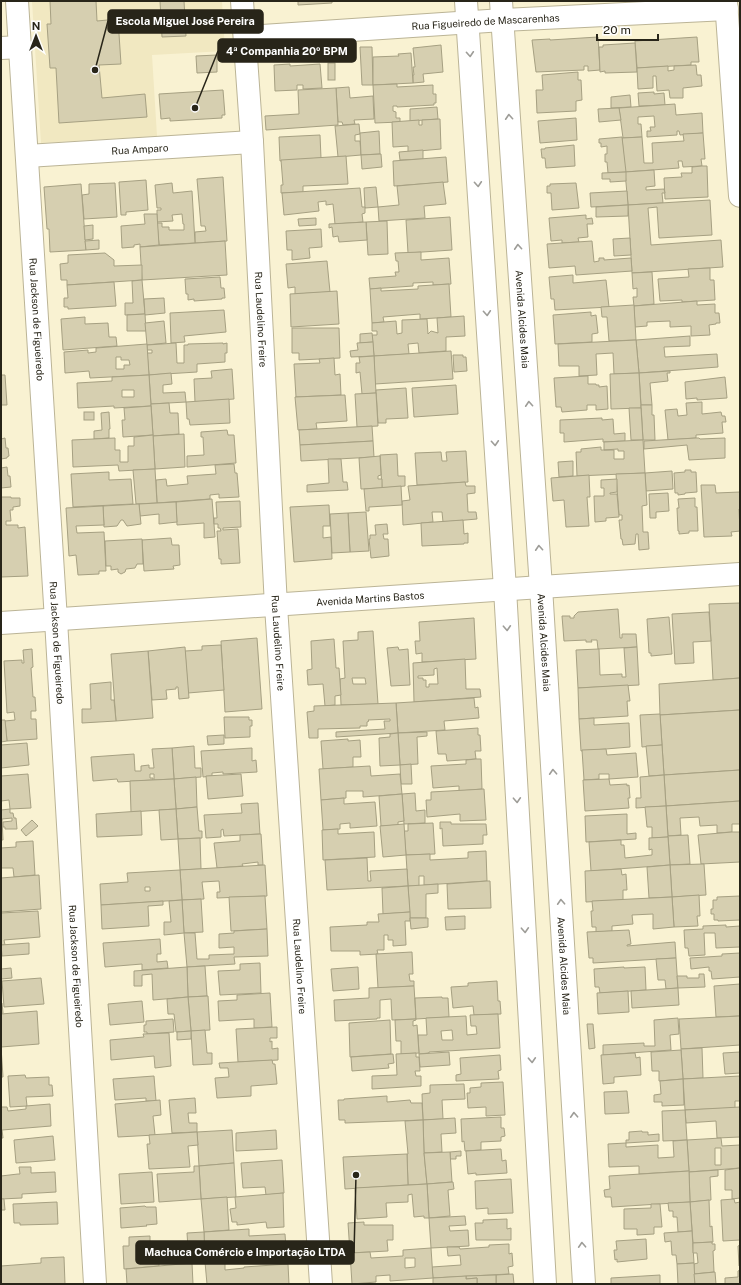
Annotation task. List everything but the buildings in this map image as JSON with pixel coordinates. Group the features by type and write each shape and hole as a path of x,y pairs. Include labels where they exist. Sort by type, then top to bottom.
{"street":[{"name":"Rua Jackson de Figueiredo","path":"17,1 11,48 27,156 95,1284"},
{"name":"Rua Laudelino Freire","path":"242,1 252,142 276,606 321,1284"},
{"name":"Rua Figueiredo de Mascarenhas","path":"245,37 467,11 727,5"},
{"path":"727,5 740,196"},
{"name":"Avenida Alcides Maia","path":"502,10 542,587 584,1284"},
{"path":"467,11 505,589 545,1284"},
{"name":"Rua Amparo","path":"27,156 252,142"},
{"name":"Avenida Martins Bastos","path":"1,623 276,606 505,589 740,574"}],"shaded area":[{"path":"32,1 222,1 225,51 152,55 157,136 41,143"}],"place":[{"name":"Escola Miguel José Pereira","path":"95,70"},
{"name":"4ª Companhia 20º BPM","path":"195,108"},
{"name":"Machuca Comércio e Importação LTDA","path":"356,1175"}]}
